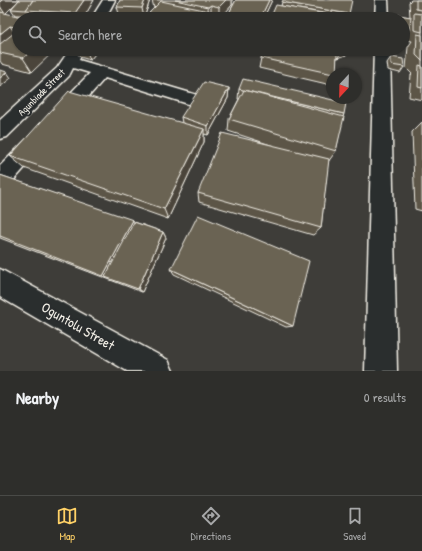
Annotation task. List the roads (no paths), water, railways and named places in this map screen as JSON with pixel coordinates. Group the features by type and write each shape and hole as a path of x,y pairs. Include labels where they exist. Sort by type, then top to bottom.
{"street":[{"path":"102,12 109,0"},
{"path":"382,0 382,12"},
{"name":"Agunbiade Street","path":"0,132 28,107 63,72 73,56"},
{"path":"76,56 102,71 198,101"},
{"path":"381,371 382,56"},
{"path":"6,175 102,71"},
{"name":"Oguntolu Street","path":"0,282 157,371"}]}
